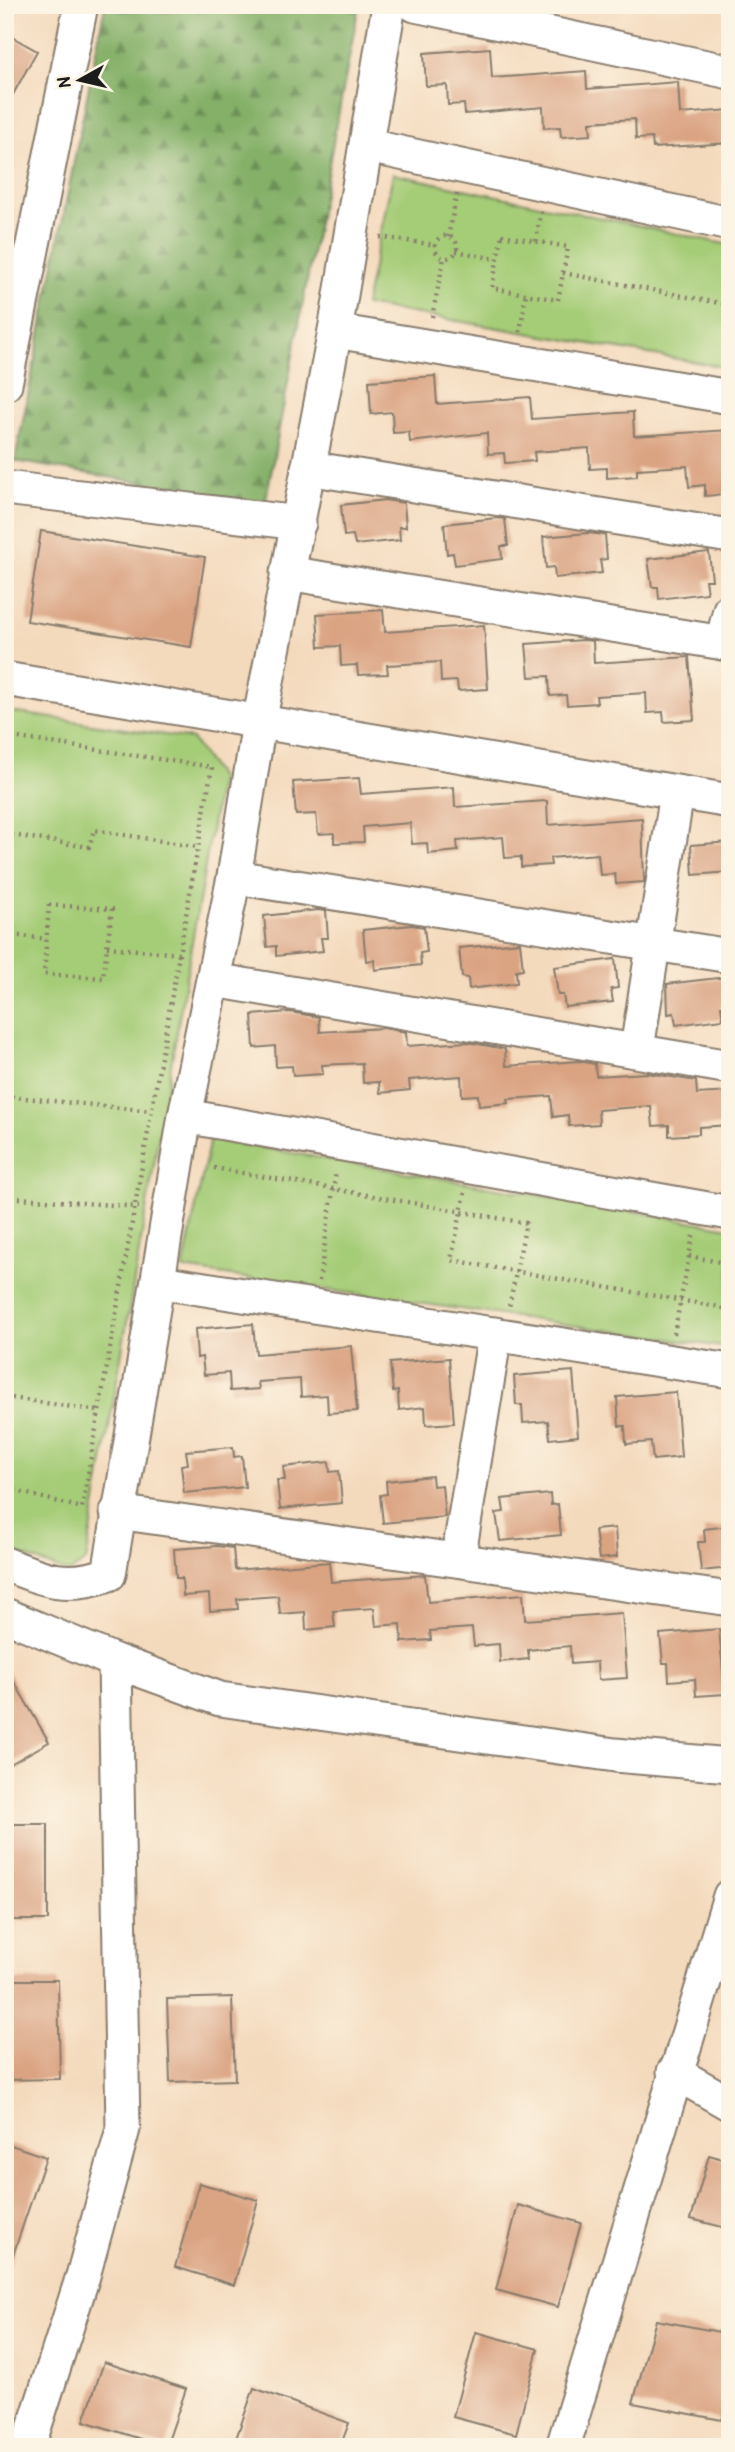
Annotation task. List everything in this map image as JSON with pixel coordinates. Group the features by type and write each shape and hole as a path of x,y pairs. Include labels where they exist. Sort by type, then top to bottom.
{"street":[{"path":"5,384 9,340 81,5"},
{"path":"5,1564 49,1582 85,1583 109,1574 117,1512 160,1282 186,1116 234,877 259,723 335,331 390,5"},
{"path":"415,5 730,72"},
{"path":"368,146 730,224"},
{"path":"335,331 730,397"},
{"path":"308,468 730,536"},
{"path":"5,488 299,523"},
{"path":"287,573 726,643 730,610"},
{"path":"5,679 730,801"},
{"path":"638,1049 677,793"},
{"path":"234,877 730,956"},
{"path":"214,980 638,1049 730,1067"},
{"path":"186,1116 714,1210"},
{"path":"160,1282 730,1371"},
{"path":"458,1560 500,1335"},
{"path":"117,1512 730,1599"},
{"path":"5,1615 114,1661 220,1699 615,1755 730,1765"},
{"path":"28,2447 83,2276 123,2129 114,1661"},
{"path":"563,2447 674,2072 730,1896"},
{"path":"674,2072 730,2104"}],"path":[{"path":"449,237 458,187"},
{"path":"536,241 542,206"},
{"path":"502,234 568,247 558,300 492,288 496,259 502,234"},
{"path":"380,237 435,245"},
{"path":"441,237 449,237 455,241 456,251 452,257 444,258 438,256 435,245 441,237"},
{"path":"456,251 496,259"},
{"path":"432,317 444,258"},
{"path":"563,273 730,305"},
{"path":"520,332 526,294"},
{"path":"5,736 212,767 151,1111 137,1207 82,1508 5,1489"},
{"path":"5,834 89,847 94,830 198,847"},
{"path":"49,905 112,909 107,947 103,978 44,974 49,905"},
{"path":"5,934 47,939"},
{"path":"107,947 179,954"},
{"path":"5,1096 151,1111"},
{"path":"471,1167 451,1261 730,1309"},
{"path":"214,1168 526,1223 500,1335"},
{"path":"315,1306 337,1171"},
{"path":"5,1197 137,1207"},
{"path":"669,1361 689,1256 714,1210"},
{"path":"689,1256 730,1264"},
{"path":"5,1397 99,1411"}],"green space":[{"path":"105,5 359,5 265,504 15,461"},
{"path":"393,174 730,245 730,368 365,305"},
{"path":"5,711 192,739 220,779 86,1561 69,1573 5,1549"},
{"path":"210,1139 730,1228 730,1348 183,1269"}],"building":[{"path":"5,33 37,51 5,109"},
{"path":"490,48 492,78 586,71 587,89 678,82 680,114 730,110 730,143 653,148 652,138 636,139 635,119 590,122 591,135 561,137 560,127 544,128 543,107 465,114 464,104 448,105 447,85 426,86 424,53"},
{"path":"435,376 437,404 530,397 532,419 633,412 634,436 730,430 730,494 705,496 705,485 689,487 687,466 637,469 637,476 607,478 607,468 590,469 589,448 534,452 535,461 505,463 504,453 488,454 487,433 410,442 409,432 393,433 392,412 371,414 369,381"},
{"path":"385,500 404,503 406,527 399,527 400,540 355,545 353,535 344,536 341,505"},
{"path":"505,519 508,546 501,546 502,559 455,565 453,553 447,554 444,524"},
{"path":"41,531 205,557 191,647 27,621"},
{"path":"588,533 605,535 607,559 600,560 602,573 555,578 554,567 546,568 543,537"},
{"path":"709,552 712,580 705,580 707,593 659,599 658,587 652,587 648,559"},
{"path":"383,610 385,632 484,625 488,689 458,691 457,681 441,682 440,662 387,665 388,674 358,675 357,665 341,666 340,646 319,647 317,614"},
{"path":"593,641 594,663 689,657 694,720 664,722 663,712 647,713 646,693 596,696 597,703 567,705 566,695 550,696 549,676 529,677 526,644"},
{"path":"359,778 361,794 454,787 455,807 547,801 548,825 642,818 644,882 616,884 615,874 600,875 598,854 550,858 551,865 521,867 521,857 505,858 503,837 457,841 458,851 428,854 427,843 412,844 410,823 363,827 364,842 334,843 334,833 318,834 316,814 296,815 293,782"},
{"path":"730,842 730,872 693,875 691,845"},
{"path":"326,911 328,938 321,938 323,951 276,956 276,946 267,947 264,916"},
{"path":"412,925 424,927 427,952 420,953 421,965 375,970 374,960 366,961 363,930"},
{"path":"520,942 523,969 516,970 517,983 469,989 468,978 462,977 459,948"},
{"path":"615,959 618,988 611,989 613,1002 565,1007 563,995 558,995 554,967"},
{"path":"726,977 729,1006 721,1006 723,1019 676,1025 674,1013 668,1014 667,984"},
{"path":"290,1012 319,1017 320,1032 383,1028 406,1032 407,1046 467,1042 505,1049 506,1066 579,1061 595,1064 596,1076 648,1073 696,1081 697,1094 730,1092 730,1125 699,1127 699,1134 669,1136 669,1125 653,1126 651,1106 598,1110 599,1124 569,1126 568,1115 553,1117 551,1096 508,1099 509,1103 479,1106 478,1095 462,1096 461,1076 409,1080 410,1090 380,1093 379,1082 363,1083 362,1063 322,1065 323,1074 293,1076 292,1066 276,1067 275,1046 254,1048 252,1015"},
{"path":"253,1324 256,1354 351,1346 357,1411 328,1413 327,1395 301,1397 300,1379 258,1382 259,1389 230,1391 229,1373 204,1375 202,1357 197,1358 195,1329"},
{"path":"449,1358 454,1423 426,1425 425,1407 399,1410 398,1391 393,1392 390,1363"},
{"path":"573,1371 578,1436 550,1439 548,1421 523,1423 522,1405 516,1405 514,1376"},
{"path":"676,1392 681,1457 653,1460 651,1442 626,1444 625,1426 619,1426 617,1397"},
{"path":"233,1447 234,1457 242,1456 245,1487 184,1493 181,1465 188,1464 186,1451"},
{"path":"329,1462 330,1472 339,1471 342,1503 280,1509 277,1480 285,1480 283,1467"},
{"path":"432,1476 433,1486 442,1485 445,1517 383,1523 380,1495 387,1494 386,1481"},
{"path":"550,1494 551,1505 558,1504 561,1535 500,1541 496,1513 504,1512 502,1499"},
{"path":"730,1526 730,1568 701,1571 698,1542 705,1542 704,1529"},
{"path":"615,1528 617,1557 599,1559 595,1530"},
{"path":"217,1546 233,1548 235,1570 329,1562 331,1582 425,1575 428,1602 523,1594 525,1620 622,1613 627,1678 598,1680 597,1662 571,1664 570,1646 528,1650 529,1659 500,1662 499,1644 474,1646 472,1628 430,1631 431,1640 402,1642 401,1624 376,1626 374,1608 333,1611 335,1627 306,1630 305,1612 280,1614 278,1596 237,1599 238,1609 210,1611 209,1594 183,1596 182,1578 176,1578 174,1549"},
{"path":"719,1629 725,1694 696,1696 695,1679 669,1681 668,1663 663,1663 660,1634"},
{"path":"5,1666 49,1742 5,1767"},
{"path":"5,1824 48,1824 48,1920 5,1920"},
{"path":"5,1980 58,1980 60,2079 5,2080"},
{"path":"232,1997 235,2080 170,2082 167,1999"},
{"path":"5,2143 46,2157 9,2267 5,2267"},
{"path":"709,2155 730,2161 730,2229 691,2219"},
{"path":"199,2183 258,2200 234,2285 175,2267"},
{"path":"518,2205 581,2223 558,2307 496,2290"},
{"path":"656,2320 730,2334 730,2393 722,2420 633,2403"},
{"path":"476,2332 538,2349 516,2434 453,2417"},
{"path":"104,2362 186,2389 166,2447 84,2421"},
{"path":"254,2388 349,2423 340,2447 233,2447"}]}
